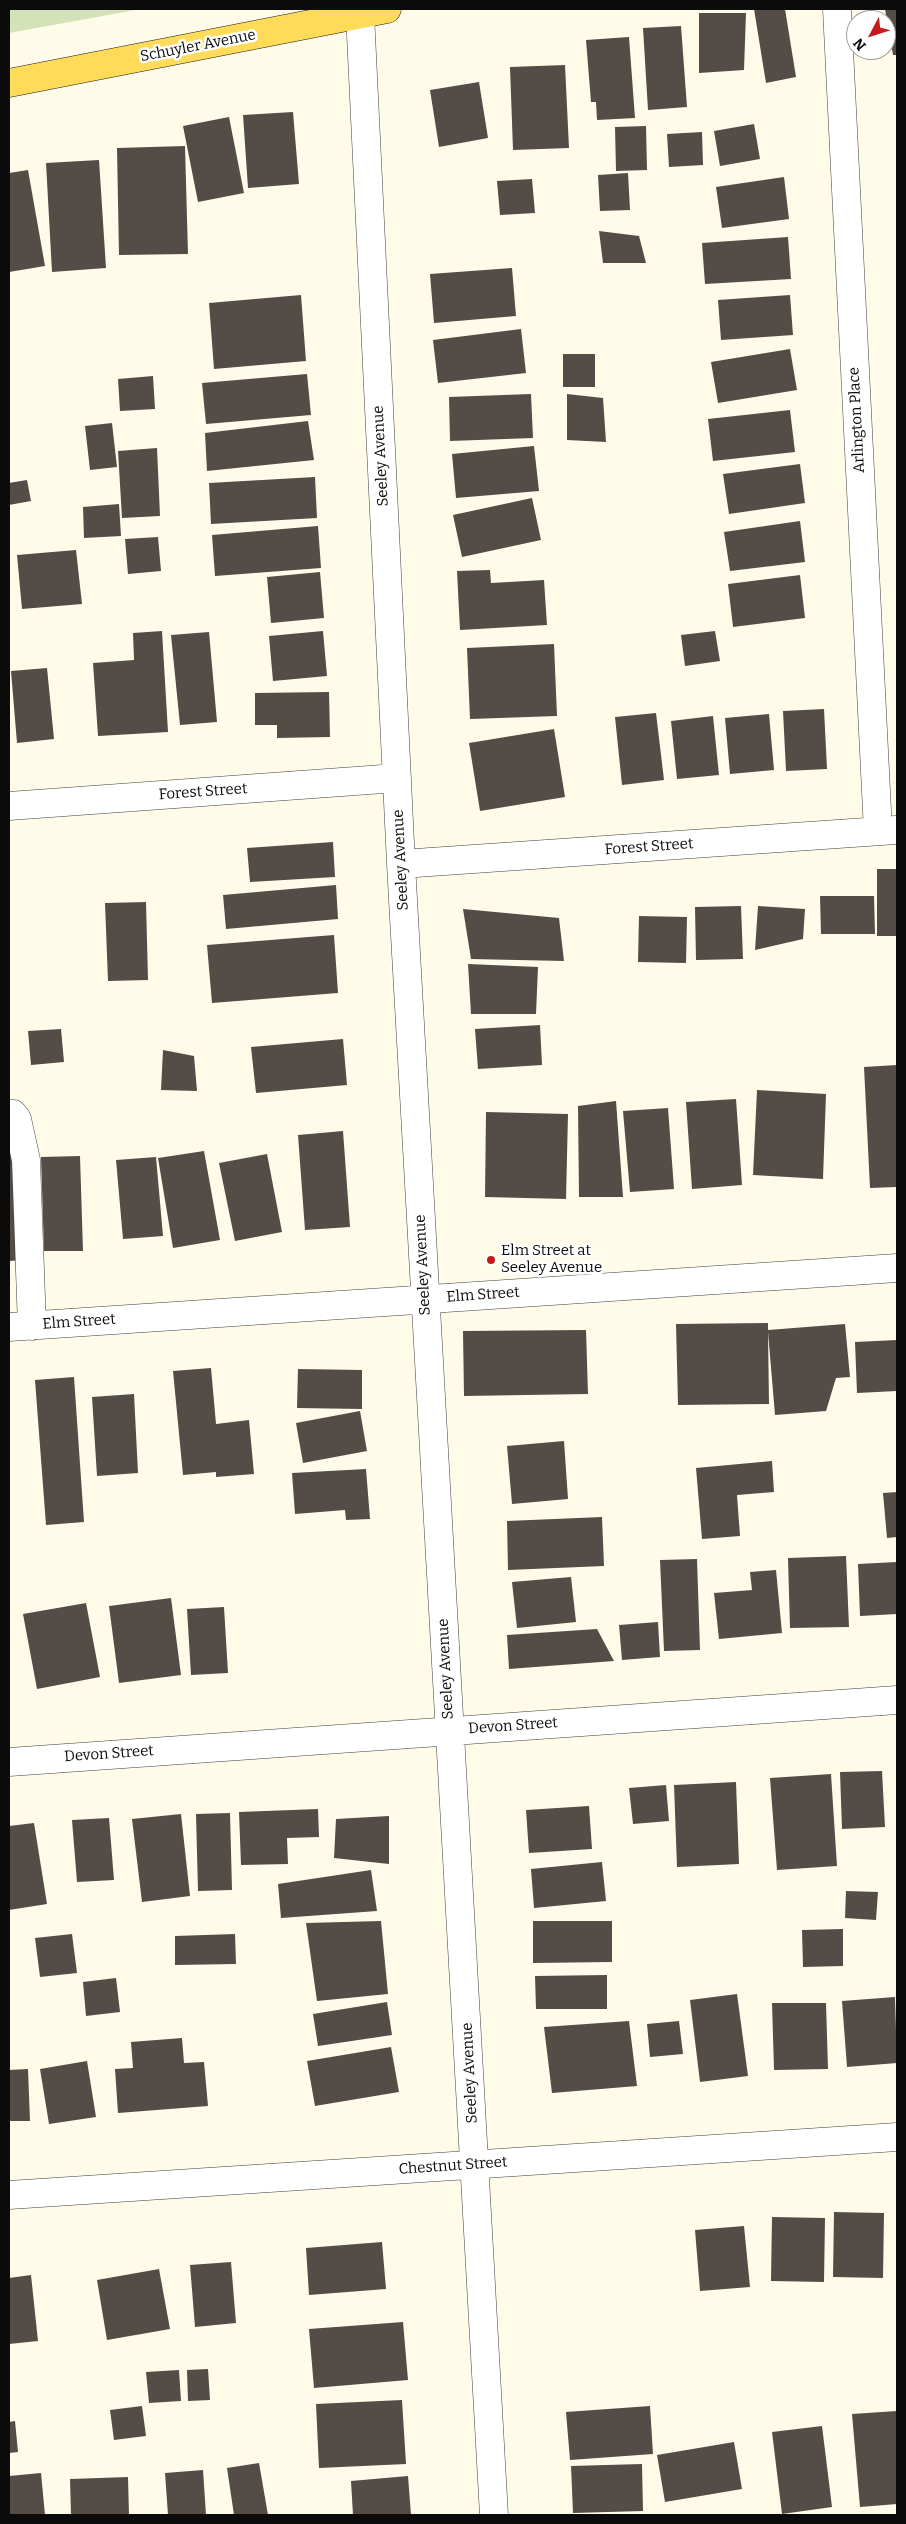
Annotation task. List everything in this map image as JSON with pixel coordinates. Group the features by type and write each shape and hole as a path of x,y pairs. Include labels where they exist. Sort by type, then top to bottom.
{"main road":[{"name":"Schuyler Avenue","path":"9,83 387,9"}],"street":[{"name":"Arlington Place","path":"837,9 888,830"},
{"name":"Seeley Avenue","path":"360,14 401,864 494,2515"},
{"name":"Forest Street","path":"9,806 397,778"},
{"name":"Forest Street","path":"401,864 888,830"},
{"path":"9,1114 13,1114 17,1119 26,1160 20,1326"},
{"name":"Elm Street","path":"20,1326 897,1268"},
{"name":"Devon Street","path":"9,1762 897,1700"},
{"name":"Chestnut Street","path":"9,2195 897,2137"}],"green space":[{"path":"9,9 141,9 9,33"}],"building":[{"path":"754,9 785,9 796,77 766,83"},
{"path":"897,9 897,55 896,10 885,10"},
{"path":"699,13 746,13 744,70 699,73"},
{"path":"681,26 687,107 648,110 643,28"},
{"path":"629,37 635,118 597,120 596,102 591,102 586,40"},
{"path":"565,65 569,148 513,150 510,67"},
{"path":"479,82 488,138 439,147 430,90"},
{"path":"293,112 299,184 248,188 243,115"},
{"path":"229,117 244,193 198,202 183,126"},
{"path":"754,124 760,159 720,166 714,131"},
{"path":"646,126 647,170 616,171 615,127"},
{"path":"702,132 703,165 669,167 667,134"},
{"path":"185,146 188,254 119,255 117,148"},
{"path":"99,160 106,268 52,272 46,163"},
{"path":"28,170 45,266 9,272 9,173"},
{"path":"628,173 630,210 600,211 598,175"},
{"path":"784,177 789,219 722,228 716,187"},
{"path":"532,179 535,213 500,215 497,181"},
{"path":"599,231 639,236 646,263 603,263"},
{"path":"788,237 791,279 705,284 702,243"},
{"path":"512,268 516,316 434,323 430,274"},
{"path":"301,295 306,361 214,369 209,303"},
{"path":"790,295 793,335 721,340 718,300"},
{"path":"521,329 526,373 438,383 433,340"},
{"path":"790,349 797,390 718,403 711,362"},
{"path":"563,354 595,354 595,387 563,387"},
{"path":"307,374 311,415 206,424 202,383"},
{"path":"153,376 155,409 120,411 118,379"},
{"path":"531,394 533,438 450,441 449,397"},
{"path":"567,394 603,398 606,442 567,440"},
{"path":"790,410 795,452 713,461 708,419"},
{"path":"308,421 314,460 207,471 205,433"},
{"path":"112,423 117,467 90,470 85,426"},
{"path":"534,446 539,491 456,498 452,454"},
{"path":"157,448 160,516 122,518 118,451"},
{"path":"800,464 805,503 729,514 723,474"},
{"path":"315,477 317,518 211,524 209,483"},
{"path":"27,480 31,501 9,505 9,483"},
{"path":"532,498 541,540 462,557 453,515"},
{"path":"119,504 121,536 84,538 83,507"},
{"path":"800,521 805,562 730,571 724,532"},
{"path":"318,526 321,568 215,576 212,535"},
{"path":"158,537 161,571 128,574 125,539"},
{"path":"76,550 82,604 22,609 17,555"},
{"path":"490,570 491,583 544,580 547,625 460,630 457,571"},
{"path":"320,572 324,618 271,623 267,577"},
{"path":"800,575 805,618 733,627 728,584"},
{"path":"162,631 168,732 98,736 93,663 134,660 133,633"},
{"path":"323,631 327,676 273,681 269,636"},
{"path":"715,631 720,661 685,666 681,635"},
{"path":"209,632 217,722 180,725 171,635"},
{"path":"554,644 557,716 470,719 467,648"},
{"path":"47,668 54,739 17,743 11,671"},
{"path":"329,692 330,737 277,738 277,725 255,725 255,693"},
{"path":"824,709 827,769 786,771 783,711"},
{"path":"656,713 664,780 622,785 615,717"},
{"path":"769,714 774,770 730,774 725,718"},
{"path":"713,716 719,775 677,779 671,721"},
{"path":"554,729 565,797 480,811 469,743"},
{"path":"333,842 335,877 250,882 247,848"},
{"path":"877,869 897,869 897,936 877,936"},
{"path":"336,885 338,919 226,929 223,895"},
{"path":"820,896 874,896 875,934 821,934"},
{"path":"146,902 148,980 108,981 105,903"},
{"path":"741,906 743,959 696,960 695,907"},
{"path":"758,906 805,909 803,939 755,950"},
{"path":"463,909 559,918 564,961 471,959"},
{"path":"639,916 687,917 686,963 638,962"},
{"path":"334,935 338,993 212,1003 207,945"},
{"path":"468,964 538,967 536,1014 471,1014"},
{"path":"540,1025 542,1065 478,1069 475,1029"},
{"path":"61,1029 64,1062 31,1065 28,1031"},
{"path":"343,1039 347,1085 256,1093 251,1047"},
{"path":"163,1050 194,1056 197,1091 161,1090"},
{"path":"897,1065 897,1187 870,1188 864,1067"},
{"path":"757,1090 826,1094 823,1179 753,1175"},
{"path":"736,1099 742,1185 692,1189 686,1102"},
{"path":"616,1101 623,1197 579,1197 578,1106"},
{"path":"668,1108 674,1189 630,1192 623,1111"},
{"path":"486,1112 568,1114 566,1199 485,1197"},
{"path":"343,1131 350,1227 305,1230 298,1135"},
{"path":"9,1134 26,1260 9,1261"},
{"path":"204,1151 220,1240 173,1248 158,1158"},
{"path":"267,1154 282,1232 235,1241 219,1163"},
{"path":"80,1156 83,1251 44,1251 41,1157"},
{"path":"156,1157 163,1236 123,1239 116,1160"},
{"path":"768,1323 768,1330 845,1324 850,1377 836,1378 826,1411 775,1415 768,1332 769,1404 678,1405 676,1324"},
{"path":"586,1330 588,1394 464,1396 463,1331"},
{"path":"897,1340 897,1391 857,1393 855,1342"},
{"path":"211,1368 216,1424 249,1420 254,1474 216,1477 216,1472 183,1475 173,1371"},
{"path":"298,1369 362,1370 362,1409 297,1408"},
{"path":"74,1377 84,1522 46,1525 35,1380"},
{"path":"134,1394 138,1473 97,1476 92,1397"},
{"path":"360,1411 367,1451 303,1463 296,1423"},
{"path":"564,1441 568,1499 512,1504 507,1446"},
{"path":"772,1461 774,1492 737,1495 740,1536 702,1539 696,1468"},
{"path":"366,1469 370,1519 346,1520 345,1510 295,1514 292,1473"},
{"path":"897,1492 897,1537 887,1538 883,1493"},
{"path":"602,1517 604,1566 508,1570 507,1521"},
{"path":"846,1556 849,1627 790,1628 788,1558"},
{"path":"697,1559 700,1650 664,1651 660,1560"},
{"path":"897,1562 897,1614 860,1616 858,1564"},
{"path":"776,1570 782,1633 719,1639 714,1593 752,1590 750,1572"},
{"path":"571,1577 576,1622 517,1628 512,1582"},
{"path":"171,1598 181,1675 119,1683 109,1606"},
{"path":"86,1603 100,1677 37,1689 23,1614"},
{"path":"224,1607 228,1673 191,1675 187,1609"},
{"path":"658,1622 660,1657 622,1660 619,1625"},
{"path":"597,1629 614,1661 509,1669 507,1635"},
{"path":"882,1771 885,1827 842,1829 840,1772"},
{"path":"831,1774 837,1866 777,1870 770,1778"},
{"path":"736,1782 739,1864 677,1867 674,1785"},
{"path":"666,1785 669,1821 633,1824 629,1788"},
{"path":"589,1806 592,1849 529,1853 526,1810"},
{"path":"318,1809 319,1837 287,1838 288,1864 241,1865 239,1812"},
{"path":"230,1813 232,1890 198,1891 196,1814"},
{"path":"181,1814 190,1896 142,1902 132,1819"},
{"path":"389,1816 389,1864 334,1858 336,1819"},
{"path":"109,1818 114,1880 77,1882 72,1820"},
{"path":"34,1823 47,1904 9,1910 9,1826"},
{"path":"602,1862 606,1901 534,1908 531,1869"},
{"path":"371,1870 377,1911 281,1918 278,1884"},
{"path":"846,1891 878,1892 876,1920 845,1918"},
{"path":"381,1921 388,1994 317,2001 306,1923"},
{"path":"533,1921 612,1921 612,1962 533,1963"},
{"path":"843,1929 843,1966 803,1967 802,1930"},
{"path":"72,1934 77,1973 40,1977 35,1938"},
{"path":"235,1934 236,1964 175,1965 175,1936"},
{"path":"607,1975 607,2009 536,2009 535,1976"},
{"path":"116,1978 120,2012 86,2016 83,1982"},
{"path":"737,1994 748,2076 700,2082 690,2000"},
{"path":"895,1997 897,2063 847,2067 842,2001"},
{"path":"387,2002 392,2035 318,2046 313,2014"},
{"path":"772,2003 826,2003 828,2069 774,2070"},
{"path":"629,2021 637,2086 552,2093 544,2027"},
{"path":"679,2021 683,2054 650,2057 647,2024"},
{"path":"182,2038 184,2063 204,2062 208,2106 118,2113 115,2069 133,2068 131,2042"},
{"path":"391,2047 399,2092 315,2106 307,2061"},
{"path":"87,2061 96,2117 49,2124 40,2069"},
{"path":"28,2069 30,2121 9,2121 9,2070"},
{"path":"834,2212 884,2213 883,2278 833,2277"},
{"path":"772,2217 825,2218 824,2282 771,2281"},
{"path":"744,2226 750,2287 700,2291 695,2230"},
{"path":"382,2242 386,2289 309,2295 306,2248"},
{"path":"231,2262 236,2323 195,2327 190,2265"},
{"path":"159,2269 170,2329 107,2340 97,2280"},
{"path":"31,2275 38,2341 9,2344 9,2278"},
{"path":"403,2322 408,2380 314,2388 309,2329"},
{"path":"208,2369 210,2400 188,2401 187,2370"},
{"path":"179,2370 181,2401 149,2403 146,2372"},
{"path":"402,2400 406,2464 319,2468 316,2404"},
{"path":"142,2406 146,2436 114,2440 110,2410"},
{"path":"650,2406 653,2454 570,2460 566,2412"},
{"path":"897,2411 897,2504 860,2507 852,2414"},
{"path":"15,2421 18,2452 9,2453 9,2422"},
{"path":"822,2426 832,2507 782,2514 772,2432"},
{"path":"734,2442 742,2489 665,2502 657,2455"},
{"path":"259,2463 268,2515 234,2515 227,2468"},
{"path":"642,2464 643,2511 573,2513 571,2466"},
{"path":"203,2470 206,2515 168,2515 165,2473"},
{"path":"41,2473 45,2515 9,2515 9,2476"},
{"path":"408,2476 411,2515 353,2515 351,2481"},
{"path":"128,2477 129,2515 71,2515 70,2479"}],"place":[{"name":"Elm Street at Seeley Avenue","path":"491,1260"}]}
